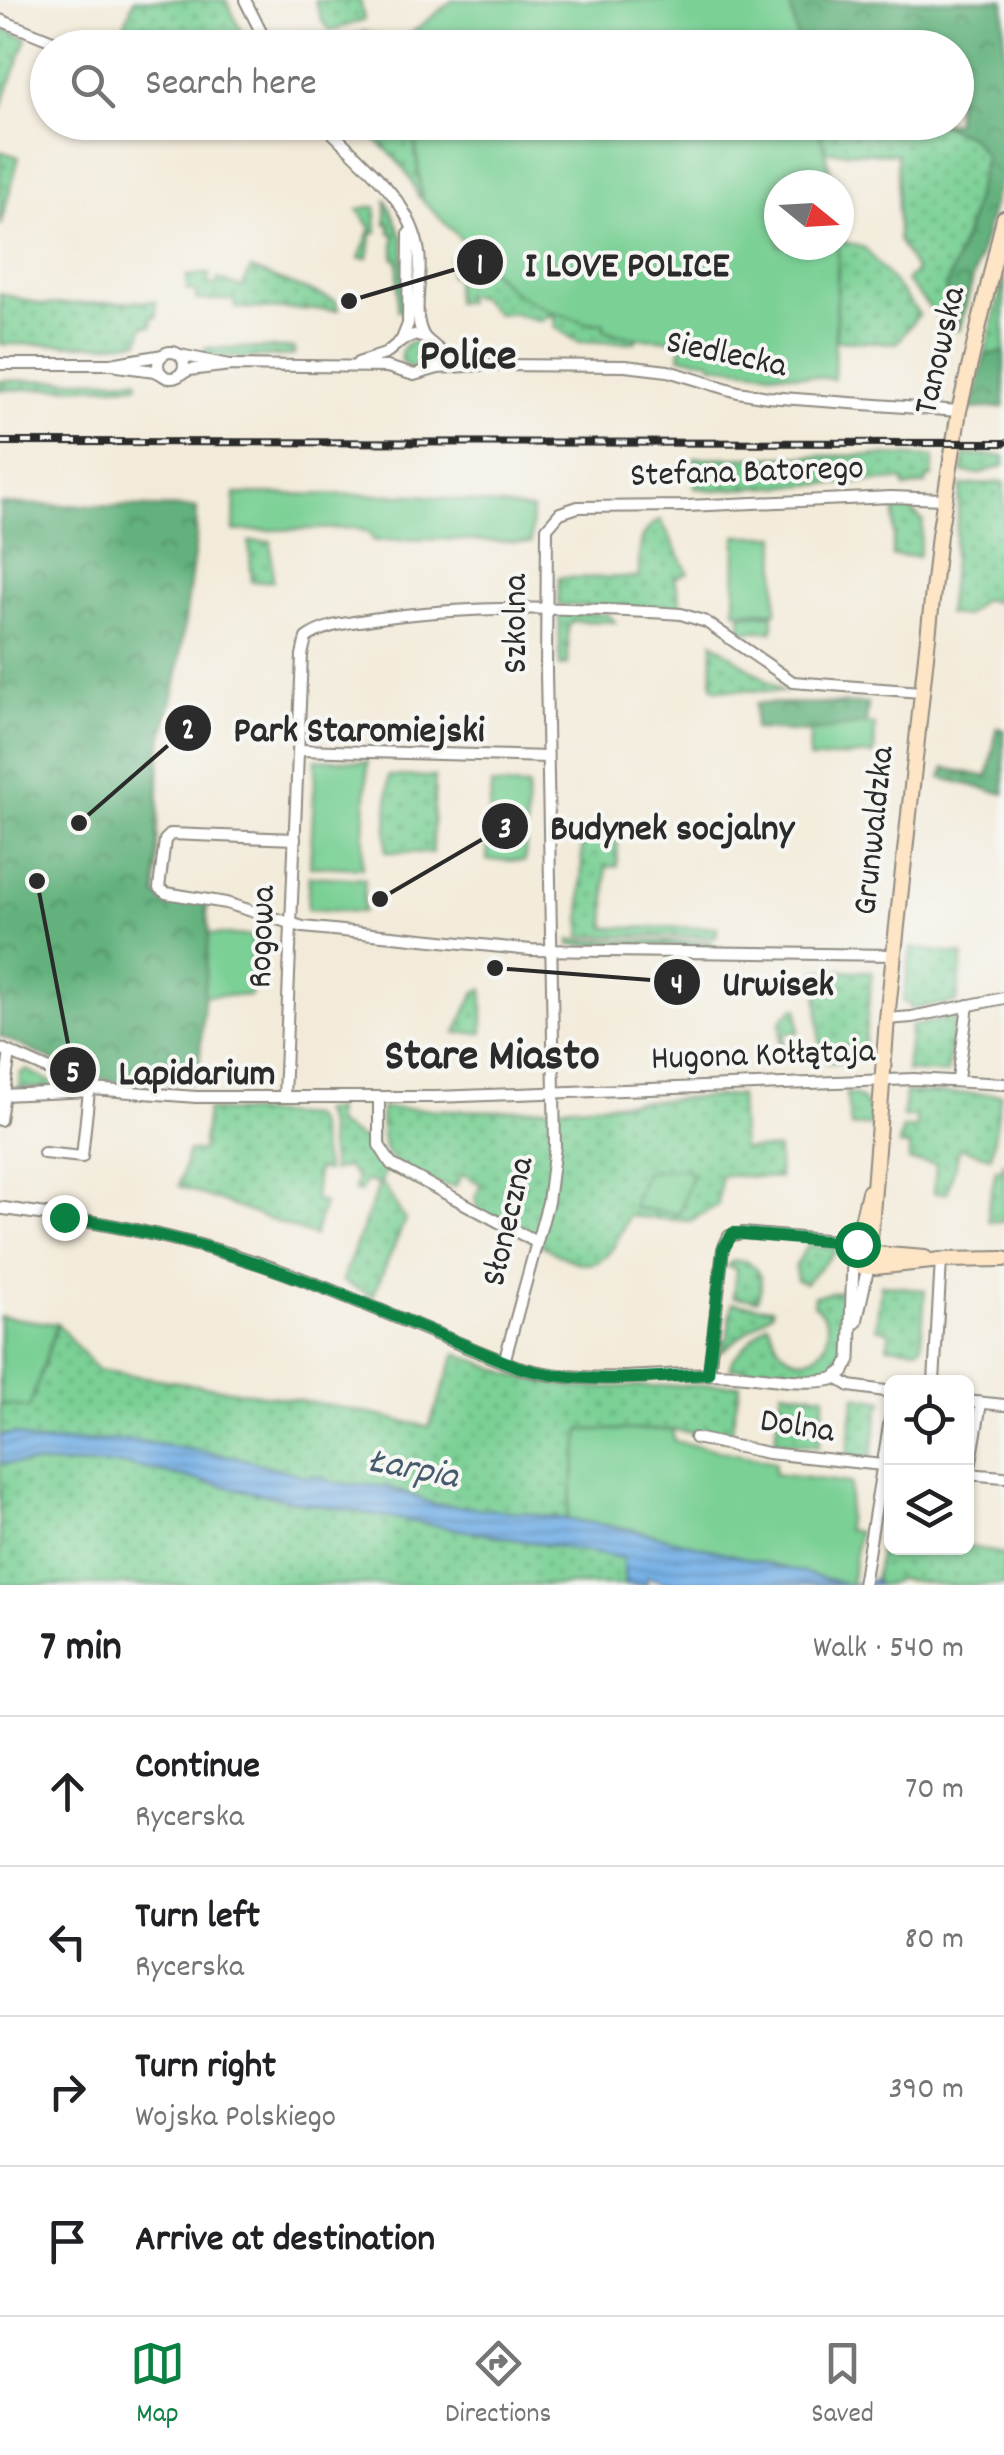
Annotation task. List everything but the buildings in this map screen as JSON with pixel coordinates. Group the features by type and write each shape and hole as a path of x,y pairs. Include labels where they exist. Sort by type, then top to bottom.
{"main road":[{"name":"Tanowska","path":"944,498 959,411 1004,218"},
{"name":"Grunwaldzka","path":"869,1260 887,1019 944,498"},
{"name":"Grunwaldzka","path":"854,1252 876,1170"},
{"path":"854,1252 869,1260 1004,1259"}],"street":[{"path":"245,0 259,30"},
{"path":"0,20 30,32"},
{"path":"112,364 178,376 191,370 231,365 347,365 422,373 433,361 420,325 419,252 408,222 390,193 339,140"},
{"path":"403,372 394,358 408,324 408,222"},
{"path":"347,365 381,356 414,335 428,342"},
{"name":"Siedlecka","path":"428,342 448,356 481,365"},
{"path":"0,364 112,364 153,359 172,352 231,365"},
{"path":"163,355 158,362 163,374"},
{"path":"178,376 184,367 180,355"},
{"name":"Siedlecka","path":"422,373 481,365 636,366 768,397 959,411"},
{"name":"Stefana Batorego","path":"554,517 578,506 687,506 891,496 944,498"},
{"name":"Szkolna","path":"552,1093 545,536 554,517"},
{"path":"545,610 689,616 706,622 793,682 921,692"},
{"name":"Rogowa","path":"284,1097 302,656 306,638 327,627 418,612 545,610"},
{"path":"298,750 547,757"},
{"name":"Rogowa","path":"292,924 226,903 162,892 159,882 167,836 295,839"},
{"path":"292,924 376,936 550,950 894,955"},
{"path":"887,1019 1004,998"},
{"path":"958,1079 968,1006"},
{"path":"0,1120 5,1051"},
{"name":"Hugona Kołłątaja","path":"5,1051 82,1086 103,1091"},
{"name":"Hugona Kołłątaja","path":"2,1094 103,1091 196,1097 378,1098 958,1079 1004,1084"},
{"path":"44,1153 82,1157 89,1092"},
{"name":"Słoneczna","path":"504,1362 554,1168 552,1093"},
{"path":"378,1098 380,1145 391,1164 536,1242"},
{"path":"0,1208 116,1226 227,1253 504,1362 544,1374 594,1380 708,1374 822,1381 836,1378 850,1386 884,1391"},
{"path":"708,1374 723,1249 729,1236 743,1233 854,1252 872,1231"},
{"name":"Grunwaldzka","path":"852,1341 854,1252"},
{"name":"Grunwaldzka","path":"836,1378 847,1366 869,1260"},
{"path":"934,1375 941,1260"},
{"path":"974,1402 1004,1406"},
{"path":"970,1465 982,1403"},
{"name":"Dolna","path":"695,1438 787,1456 884,1466"},
{"path":"974,1475 1004,1478"},
{"path":"864,1582 884,1481"}],"green space":[{"path":"134,0 226,0 241,30 123,30"},
{"path":"315,0 360,0 364,20 334,30 322,21"},
{"path":"453,0 789,0 795,30 415,30"},
{"path":"789,0 1004,0 1004,165 959,330 947,327 946,288 968,227 985,156 973,140 974,30 795,30"},
{"path":"0,30 27,38 0,110"},
{"path":"375,140 415,140 421,197 418,197 406,172"},
{"path":"415,140 822,140 830,170 764,170 764,260 838,260 834,379 712,365 712,361 680,357 682,340 637,338 604,330 604,323 584,322 548,310 513,292 422,200"},
{"path":"822,140 973,140 985,155 968,227 946,288 947,327 906,281 916,271 898,240 897,154 825,151"},
{"path":"0,151 19,157 0,226"},
{"path":"386,199 403,238 405,311 398,311 398,259 394,259 394,233 386,224"},
{"path":"376,207 377,232 372,233 368,258 359,258 371,228 358,210"},
{"path":"854,245 865,248 919,314 897,343 836,340 838,260 854,260"},
{"path":"450,259 468,276 481,261 592,324 605,323 604,331 637,338 635,342 578,342 555,327 555,317 549,315 541,321 511,313 496,314 479,297 463,295 466,302 455,302"},
{"path":"251,269 336,301 338,310 235,308 234,300 196,300 196,291 187,290 187,276 209,274 208,284 217,285 218,279 242,288"},
{"path":"1004,276 1004,352 985,355"},
{"path":"0,293 43,305 156,301 156,317 151,317 152,326 143,326 139,341 103,345 0,344"},
{"path":"414,342 423,346 427,355 423,364 414,368 405,364 401,355 405,346"},
{"path":"205,348 294,348 294,355 205,355"},
{"path":"1004,352 1004,407 971,409 985,355"},
{"path":"138,379 138,385 0,390 0,381"},
{"path":"965,455 1004,456 1004,466 978,474 962,472"},
{"path":"934,457 932,477 927,478 926,484 905,488 903,480 695,488 695,458"},
{"path":"1004,482 1004,604 983,599 965,616 947,614 961,486"},
{"path":"235,494 420,495 532,510 531,543 374,541 368,532 354,528 234,531"},
{"path":"0,504 197,508 177,679 160,749 156,896 206,903 209,934 198,1082 121,1082 89,1077 0,1036"},
{"path":"895,509 910,509 923,521 919,556 892,556"},
{"path":"661,520 688,572 675,578 682,609 558,605 559,578 639,577 643,537"},
{"path":"736,536 777,536 776,612 735,611"},
{"path":"271,541 273,581 252,582 249,542"},
{"path":"559,613 608,614 615,622 572,621 568,629 568,665 560,666"},
{"path":"741,614 773,614 773,631 741,631"},
{"path":"713,642 783,692 715,689"},
{"path":"756,703 868,704 866,724 810,732 754,729"},
{"path":"875,725 874,755 809,759 810,732"},
{"path":"997,728 1004,730 1004,794 941,778 945,768 988,777"},
{"path":"316,759 368,762 362,868 310,866"},
{"path":"389,776 435,777 432,853 386,852"},
{"path":"491,785 528,787 525,861 487,860"},
{"path":"582,830 618,832 617,866 606,867 606,928 717,927 716,937 581,936"},
{"path":"309,876 365,879 363,912 307,909"},
{"path":"209,934 253,936 250,996 204,995"},
{"path":"570,940 712,942 711,946 570,945"},
{"path":"911,948 963,955 957,1002 910,1009 910,1004 903,1002"},
{"path":"817,971 872,971 864,1048 853,1060 827,1062 820,1054"},
{"path":"483,989 483,1033 456,1033 475,992"},
{"path":"798,1008 799,1032 784,1033 784,1044 780,1044 781,1020"},
{"path":"954,1018 947,1074 906,1071 911,1026"},
{"path":"27,1070 58,1088 19,1088 20,1073"},
{"path":"846,1093 865,1103 872,1125 851,1127"},
{"path":"905,1093 1001,1094 991,1157 960,1148 947,1193 934,1193 936,1164 909,1161 909,1146 899,1145 903,1128 916,1128 916,1117 903,1117"},
{"path":"739,1095 742,1149 778,1149 779,1178 721,1175 718,1205 690,1221 628,1216 612,1249 595,1263 573,1261 478,1211 475,1198 481,1184 462,1174 455,1187 406,1170 390,1157 382,1140 381,1108 496,1111"},
{"path":"207,1110 310,1116 316,1123 326,1171 317,1169 314,1200 324,1203 314,1236 179,1186 188,1151 202,1151"},
{"path":"335,1110 335,1124 364,1140 374,1131 375,1151 386,1171 381,1181 405,1220 373,1296 342,1281 379,1185 366,1180 360,1192 354,1190 357,1179 347,1167 332,1171 321,1111"},
{"path":"1004,1161 1004,1222 989,1221 996,1169 1002,1170"},
{"path":"685,1168 692,1174 679,1214 633,1208 645,1172"},
{"path":"807,1245 834,1248 835,1252 805,1283 797,1280 795,1268"},
{"path":"733,1261 745,1261 755,1268 761,1288 757,1300 733,1297 736,1269 727,1266"},
{"path":"881,1284 925,1290 921,1346 917,1349 887,1346 890,1332 876,1328"},
{"path":"845,1290 842,1347 838,1362 831,1369 805,1374 730,1368 732,1360 767,1323 777,1344 793,1357 803,1359 822,1349 828,1328 813,1304 814,1296"},
{"path":"732,1303 772,1308 772,1312 716,1352 717,1343 727,1339"},
{"path":"0,1316 57,1324 29,1408 0,1404"},
{"path":"57,1324 98,1370 330,1405 429,1427 456,1353 519,1377 577,1388 740,1384 730,1437 672,1430 581,1430 567,1519 432,1504 388,1487 332,1483 322,1477 304,1476 236,1457 131,1440 34,1442 16,1434 0,1435 0,1404 29,1407"},
{"path":"782,1390 825,1395 819,1446 775,1441"},
{"path":"855,1396 884,1401 879,1409 871,1458 847,1459"},
{"path":"581,1430 672,1430 674,1441 775,1462 774,1474 851,1483 846,1530 858,1532 851,1585 635,1530 567,1519"},
{"path":"0,1463 128,1465 289,1500 624,1558 625,1585 0,1585"},
{"path":"883,1529 884,1555 974,1555 974,1548 1004,1554 1004,1585 947,1585 897,1579 888,1585 878,1585 875,1579"}],"water":[{"path":"16,1434 34,1442 131,1440 236,1457 304,1476 322,1477 332,1483 388,1487 433,1504 527,1513 635,1530 851,1585 673,1585 647,1577 647,1585 625,1585 623,1558 289,1500 128,1465 0,1463 0,1435"},
{"path":"875,1579 878,1585 851,1585"}],"railway":[{"path":"0,442 1004,443"}],"place":[{"name":"I LOVE POLICE","path":"349,301"},
{"name":"Park Staromiejski","path":"79,823"},
{"name":"Lapidarium","path":"37,881"},
{"name":"Budynek socjalny","path":"380,899"},
{"name":"Urwisek","path":"495,968"}],"district":[{"name":"Police","path":"468,359"},
{"name":"Stare Miasto","path":"492,1059"}],"route":[{"path":"64,1217 214,1249 298,1278 518,1367 554,1376 604,1380 708,1374 723,1249 733,1233 857,1244"}],"water label":[{"name":"Łarpia","path":"413,1471"}]}
